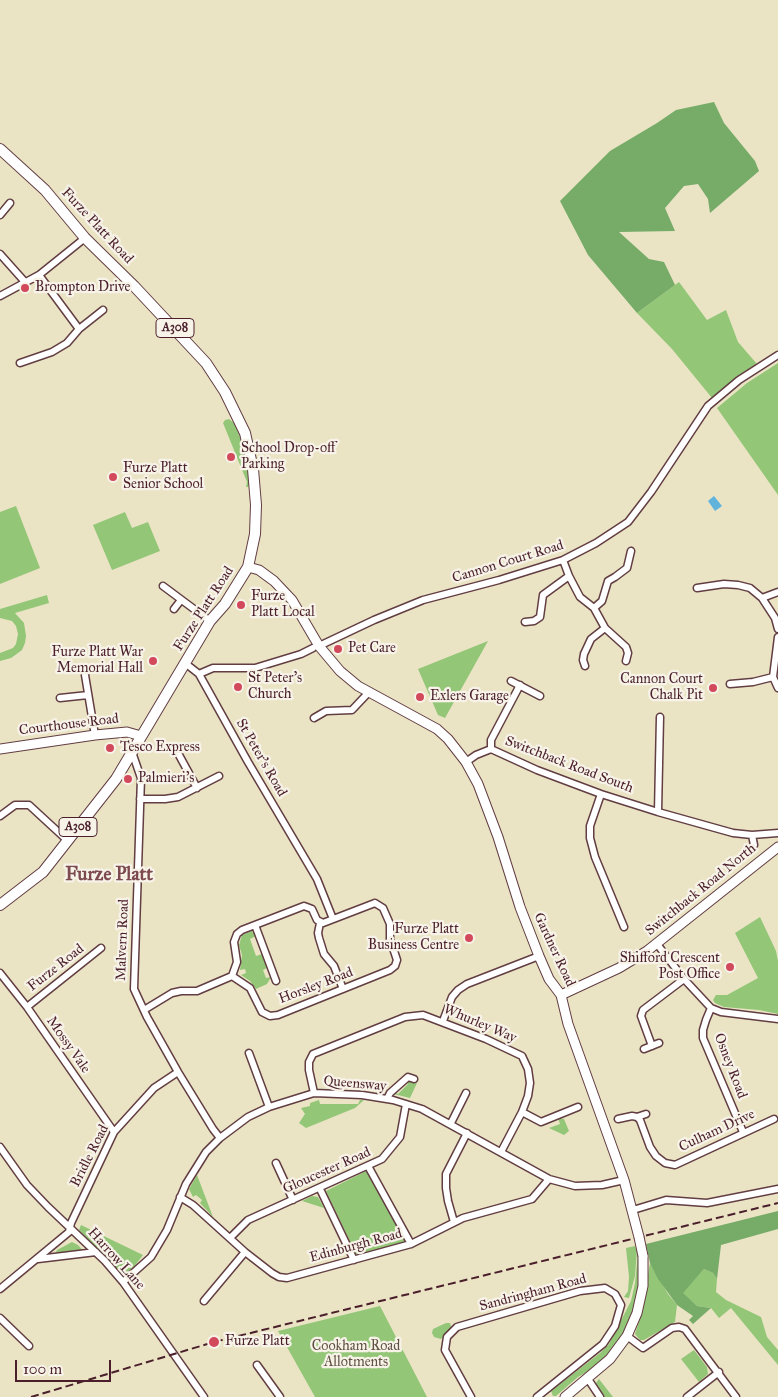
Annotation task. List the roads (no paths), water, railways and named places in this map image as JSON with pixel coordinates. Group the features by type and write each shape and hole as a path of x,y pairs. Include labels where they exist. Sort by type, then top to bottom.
{"main road":[{"name":"Furze Platt Road","path":"0,149 45,190 85,238 134,286 206,363 236,413 245,433 253,469 255,494 255,534 248,567 210,622 116,779 43,872 0,905"},
{"path":"248,567 258,570 274,581 292,600 316,647 340,671 368,692 437,729 448,739 466,762"},
{"name":"Courthouse Road","path":"0,749 126,732 141,736"},
{"name":"Gardner Road","path":"466,762 478,784 495,828 520,907 539,956 549,979 561,995 568,1024 624,1180 643,1256 644,1286 637,1313 628,1336 610,1359 565,1397"},
{"name":"Switchback Road North","path":"561,995 619,968 657,944 724,888 778,847"}],"street":[{"path":"1,212 10,203"},
{"path":"0,296 39,275 85,238"},
{"path":"0,254 25,282"},
{"path":"39,275 79,329"},
{"path":"20,363 52,352 67,343 79,329 103,310"},
{"name":"Cannon Court Road","path":"199,674 213,668 255,668 301,654 374,620 423,600 499,580 563,560 596,543 628,522 651,492 708,406 740,380 778,355"},
{"path":"594,608 602,601 608,581 616,578 627,568 631,551"},
{"path":"563,560 580,596 594,608 605,628 626,647 628,653 626,661"},
{"path":"525,622 534,621 540,617 542,595 569,576"},
{"path":"697,588 724,584 750,588 762,598 775,618 778,629"},
{"path":"163,586 210,622"},
{"path":"762,598 778,592"},
{"path":"174,609 181,600"},
{"path":"585,666 582,660 591,639 605,628"},
{"path":"778,637 773,677 778,688"},
{"name":"St Peter's Road","path":"185,664 199,674 322,888 334,919"},
{"path":"85,675 95,735"},
{"path":"730,684 753,682 773,677"},
{"path":"511,681 540,696"},
{"path":"491,749 491,740 520,685"},
{"path":"314,718 326,711 352,710 368,692"},
{"path":"60,698 88,694"},
{"path":"658,812 660,718"},
{"name":"Switchback Road South","path":"466,762 476,755 491,749 536,770 601,794 658,812 733,833 752,835 778,832"},
{"name":"Malvern Road","path":"132,751 141,778 134,989 178,1072 220,1138"},
{"path":"179,755 197,788"},
{"path":"140,798 165,799 178,797 220,776"},
{"path":"601,794 590,826 590,838 595,857 624,927"},
{"path":"0,816 14,806 29,805 67,840"},
{"path":"752,835 754,845"},
{"name":"Horsley Road","path":"232,976 250,988 262,1012 270,1016 278,1015 343,989 390,970 395,966 396,960 390,939 390,924 381,906 372,904 334,919"},
{"path":"144,1010 181,990 197,991 232,976 237,962 234,942 237,934 254,925 306,906 312,909 320,922 318,932 324,954 334,966 343,989"},
{"path":"320,922 334,919"},
{"path":"254,925 276,981"},
{"path":"657,944 684,979 711,1008 721,1012 778,1019"},
{"name":"Furze Road","path":"27,1007 101,948"},
{"path":"443,1021 452,997 458,990 467,984 539,956"},
{"name":"Mossy Vale","path":"0,974 27,1007 114,1132"},
{"path":"644,1049 655,1044 641,1016 643,1010 684,979"},
{"name":"Osney Road","path":"711,1008 703,1030 704,1038 743,1132"},
{"name":"Whurley Way","path":"314,1093 309,1070 309,1062 313,1054 405,1017 423,1015 443,1021 522,1056 528,1069 530,1083 522,1112 501,1152"},
{"path":"249,1053 269,1107"},
{"name":"Bridle Road","path":"0,1289 69,1232 114,1132 154,1088 178,1072"},
{"path":"387,1099 390,1093 408,1077 414,1079"},
{"name":"Queensway","path":"123,1282 151,1257 168,1230 186,1184 206,1152 220,1138 248,1117 269,1107 314,1093 351,1094 387,1099 422,1109 451,1123 549,1179 575,1186 602,1185 624,1180"},
{"path":"451,1123 466,1093"},
{"name":"Gloucester Road","path":"230,1238 248,1220 382,1160 400,1137 406,1104"},
{"path":"522,1112 541,1122 578,1107"},
{"path":"618,1120 646,1114"},
{"name":"Culham Drive","path":"637,1117 656,1156 665,1163 675,1165 774,1119"},
{"path":"454,1222 446,1195 446,1174 468,1133"},
{"name":"Harrow Lane","path":"0,1147 27,1184 96,1252 123,1282 204,1397"},
{"path":"276,1163 293,1200"},
{"path":"368,1166 411,1244"},
{"name":"Edinburgh Road","path":"180,1197 193,1205 245,1252 272,1273 279,1277 287,1278 411,1244 454,1222 532,1200 549,1179"},
{"path":"320,1188 354,1260"},
{"path":"633,1210 666,1200 707,1203 778,1189"},
{"path":"36,1259 96,1252"},
{"path":"204,1301 245,1252"},
{"name":"Sandringham Road","path":"471,1397 445,1350 447,1337 457,1328 580,1291 605,1288 615,1294 621,1305 615,1326 603,1344 547,1394 537,1397"},
{"path":"0,1318 29,1346"},
{"path":"628,1336 643,1348 672,1328 679,1326 685,1329 736,1397"},
{"path":"258,1365 280,1397"},
{"path":"687,1397 718,1372"},
{"path":"588,1379 599,1397"}],"water":[{"path":"714,496 722,506 715,511 708,501"}],"railway":[{"path":"31,1397 214,1342 778,1203"}],"place":[{"name":"Brompton Drive","path":"25,288"},
{"name":"School Drop-off Parking","path":"231,457"},
{"name":"Furze Platt Senior School","path":"113,477"},
{"name":"Furze Platt Local","path":"241,605"},
{"name":"Pet Care","path":"338,649"},
{"name":"Furze Platt War Memorial Hall","path":"153,661"},
{"name":"St Peter's Church","path":"238,687"},
{"name":"Cannon Court Chalk Pit","path":"713,688"},
{"name":"Exlers Garage","path":"420,697"},
{"name":"Tesco Express","path":"110,748"},
{"name":"Palmieri's","path":"128,779"},
{"name":"Furze Platt Business Centre","path":"469,938"},
{"name":"Shifford Crescent Post Office","path":"730,967"},
{"name":"Furze Platt","path":"214,1342"}],"district":[{"name":"Furze Platt","path":"109,875"}],"park label":[{"name":"Cookham Road Allotments","path":"356,1355"}]}
